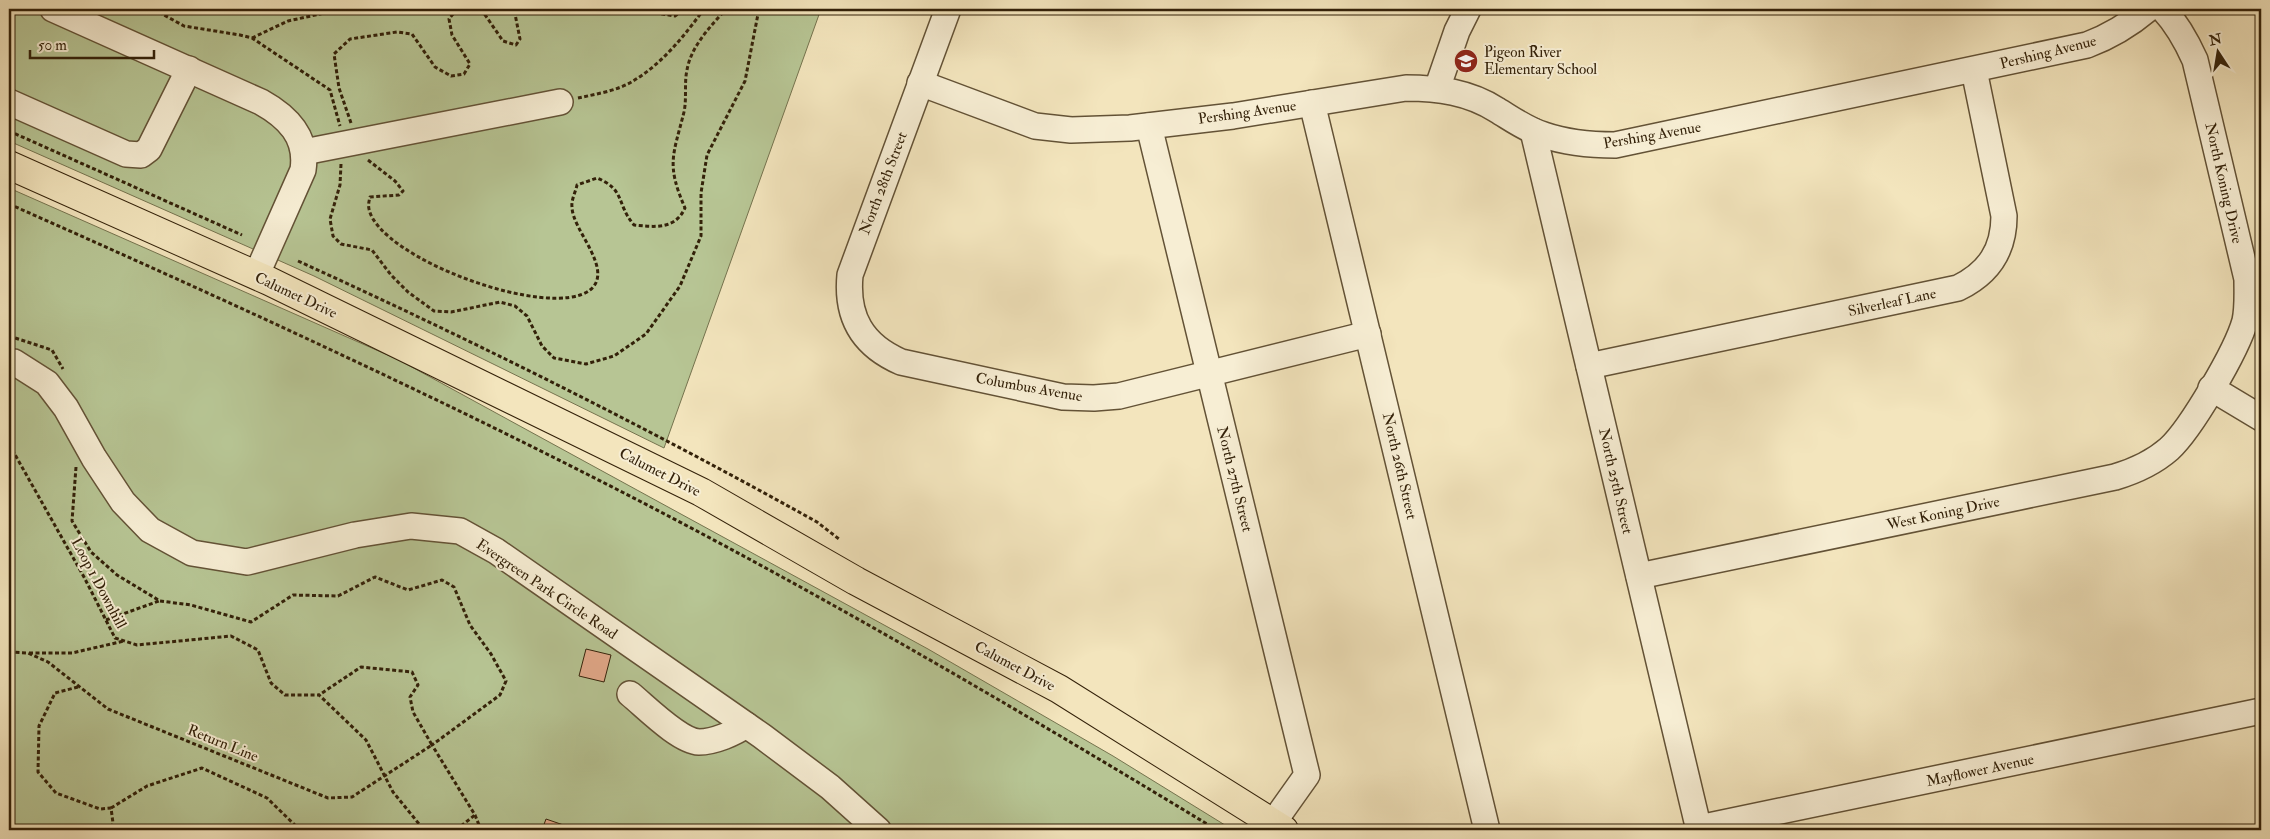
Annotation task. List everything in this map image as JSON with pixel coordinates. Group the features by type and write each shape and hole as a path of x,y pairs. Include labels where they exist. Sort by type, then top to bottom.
{"main road":[{"name":"Calumet Drive","path":"9,165 256,276 701,492 856,581 1059,689 1275,828"}],"street":[{"path":"53,9 261,102 277,111 297,132 304,152 301,176 256,276"},
{"name":"North 28th Street","path":"880,352 866,338 856,322 850,307 848,291 850,275 948,9"},
{"path":"1437,89 1468,9"},
{"name":"Pershing Avenue","path":"920,83 1035,126 1071,130 1149,126 1233,116 1406,88 1437,89 1475,99 1533,131 1567,142 1615,145 2088,45 2116,32 2148,9"},
{"name":"North Koning Drive","path":"2163,9 2174,21 2186,40 2194,60 2247,279 2248,299 2245,320 2237,344 2211,388"},
{"path":"9,102 126,154 138,155 149,149 188,69"},
{"name":"Silverleaf Lane","path":"1589,366 1958,288 1985,272 2001,245 2004,216 1974,70"},
{"path":"304,152 560,102"},
{"name":"North 26th Street","path":"1312,103 1487,830"},
{"name":"North 27th Street","path":"1149,126 1308,775 1275,828"},
{"name":"North 25th Street","path":"1533,131 1699,829"},
{"name":"Columbus Avenue","path":"880,352 901,362 1063,397 1094,398 1119,396 1368,334"},
{"name":"Evergreen Park Circle Road","path":"9,362 14,362 47,383 66,408 123,502 150,530 192,553 247,562 355,534 411,526 460,531 496,550 746,725 830,787 878,830"},
{"path":"2211,388 2261,418"},
{"name":"West Koning Drive","path":"1639,576 2115,477 2135,471 2153,461 2170,448 2183,433 2211,388"},
{"path":"630,694 682,736 699,742 733,734 746,725"},
{"name":"Mayflower Avenue","path":"1699,829 2261,711"}],"path":[{"path":"153,9 184,26 240,34 252,38 330,90 339,119 350,143 365,158 396,182 403,191 399,195 370,197 368,207 372,217 387,234 422,259 480,285 526,296 562,300 590,290 598,276 595,257 578,229 572,207 577,185 597,178 611,184 620,197 625,214 634,225 655,227 670,225 682,215 685,208 674,184 672,162 684,110 687,68 702,36 726,9"},
{"path":"252,38 288,21 343,9"},
{"path":"457,9 449,19 452,36 470,64 464,74 451,76 435,67 412,34 397,32 350,39 334,54 340,88 354,133 330,219 333,236 341,244 372,250 391,275 408,292 434,311 451,312 500,302 515,306 526,316 542,346 554,358 586,364 614,356 646,334 680,286 701,236 701,193 707,155 746,81 759,9"},
{"path":"481,9 503,41 516,45 520,39 514,9"},
{"path":"629,9 675,16 685,9"},
{"path":"560,102 606,92 633,81 663,57 704,9"},
{"path":"9,131 242,235"},
{"path":"9,204 328,348 624,493 924,656 1064,737 1217,830"},
{"path":"298,261 536,375 631,423 802,514 819,524 839,540"},
{"path":"9,336 52,350 66,375"},
{"path":"78,430 72,522 91,552 117,575 160,601"},
{"name":"Loop 1 Downhill","path":"9,444 84,577 115,638 137,645 231,636 258,650 271,683 285,695 320,695"},
{"name":"Return Line","path":"9,652 28,653 48,662 108,709 328,798 352,797 385,776 432,745 500,695 506,681 491,654 470,625 454,588 442,580 408,590 375,577 338,596 293,596 251,622 191,605 160,601"},
{"path":"106,620 160,601"},
{"path":"28,653 72,653 125,641"},
{"path":"424,830 393,792 366,740 320,695 361,667 412,672 418,685 410,697 413,712 475,815 481,830"},
{"path":"78,687 55,693 39,726 38,772 56,793 100,809 111,808 147,786 202,768 267,798 300,830"},
{"path":"111,808 113,823 111,830"},
{"path":"456,830 475,815"}],"green space":[{"path":"9,9 821,9 664,448 314,276 9,141"},
{"path":"9,188 399,360 928,649 1113,756 1233,830 9,830"}],"building":[{"path":"586,649 611,655 604,682 579,676"},
{"path":"546,819 575,829 575,830 542,830"}],"place":[{"name":"Pigeon River Elementary School","path":"1466,61"}]}
